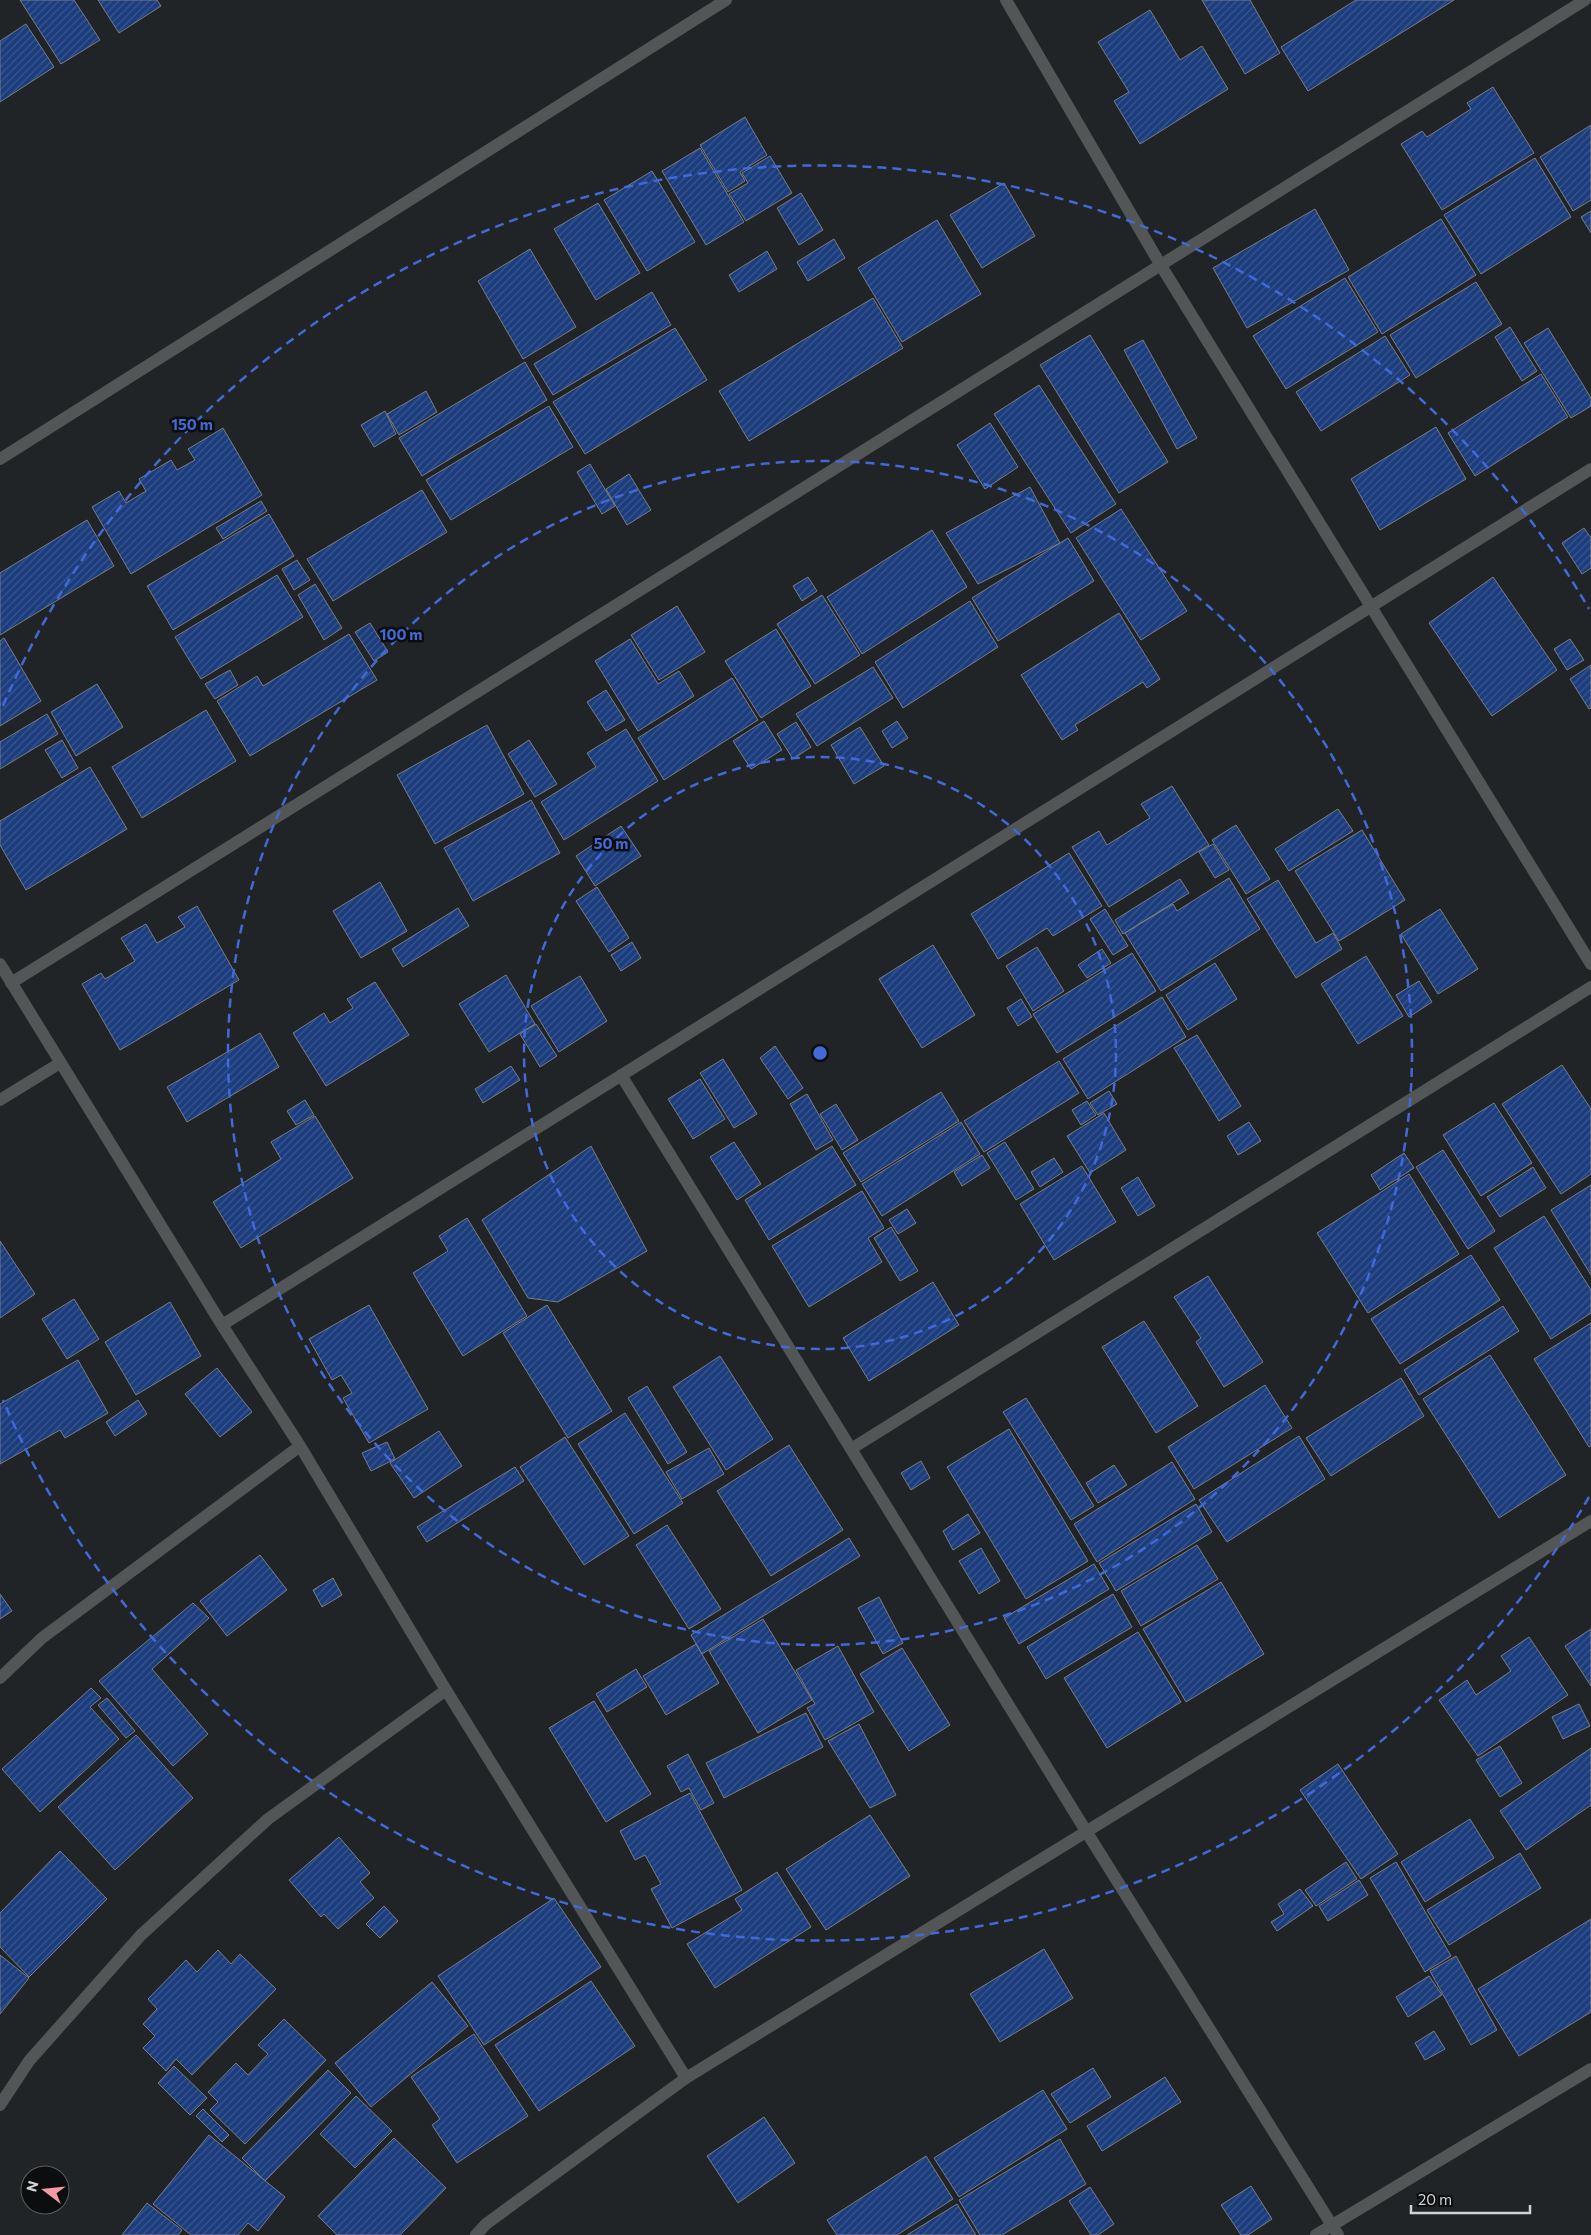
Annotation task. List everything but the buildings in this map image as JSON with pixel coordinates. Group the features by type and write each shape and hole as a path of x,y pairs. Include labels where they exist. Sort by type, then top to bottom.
{"street":[{"path":"0,459 726,0"},
{"path":"1006,0 1160,264 1591,964"},
{"path":"11,983 1585,0"},
{"path":"222,1326 1591,469"},
{"path":"0,964 222,1326 300,1446 446,1690 686,2078"},
{"path":"852,1449 1591,987"},
{"path":"0,1100 60,1063"},
{"path":"621,1075 1086,1831 1335,2230"},
{"path":"0,1678 42,1638 300,1446"},
{"path":"476,2235 486,2224 686,2078 1591,1521"},
{"path":"0,2105 29,2062 141,1934 268,1819 446,1690"},
{"path":"1316,2235 1335,2230 1591,2069"}]}
